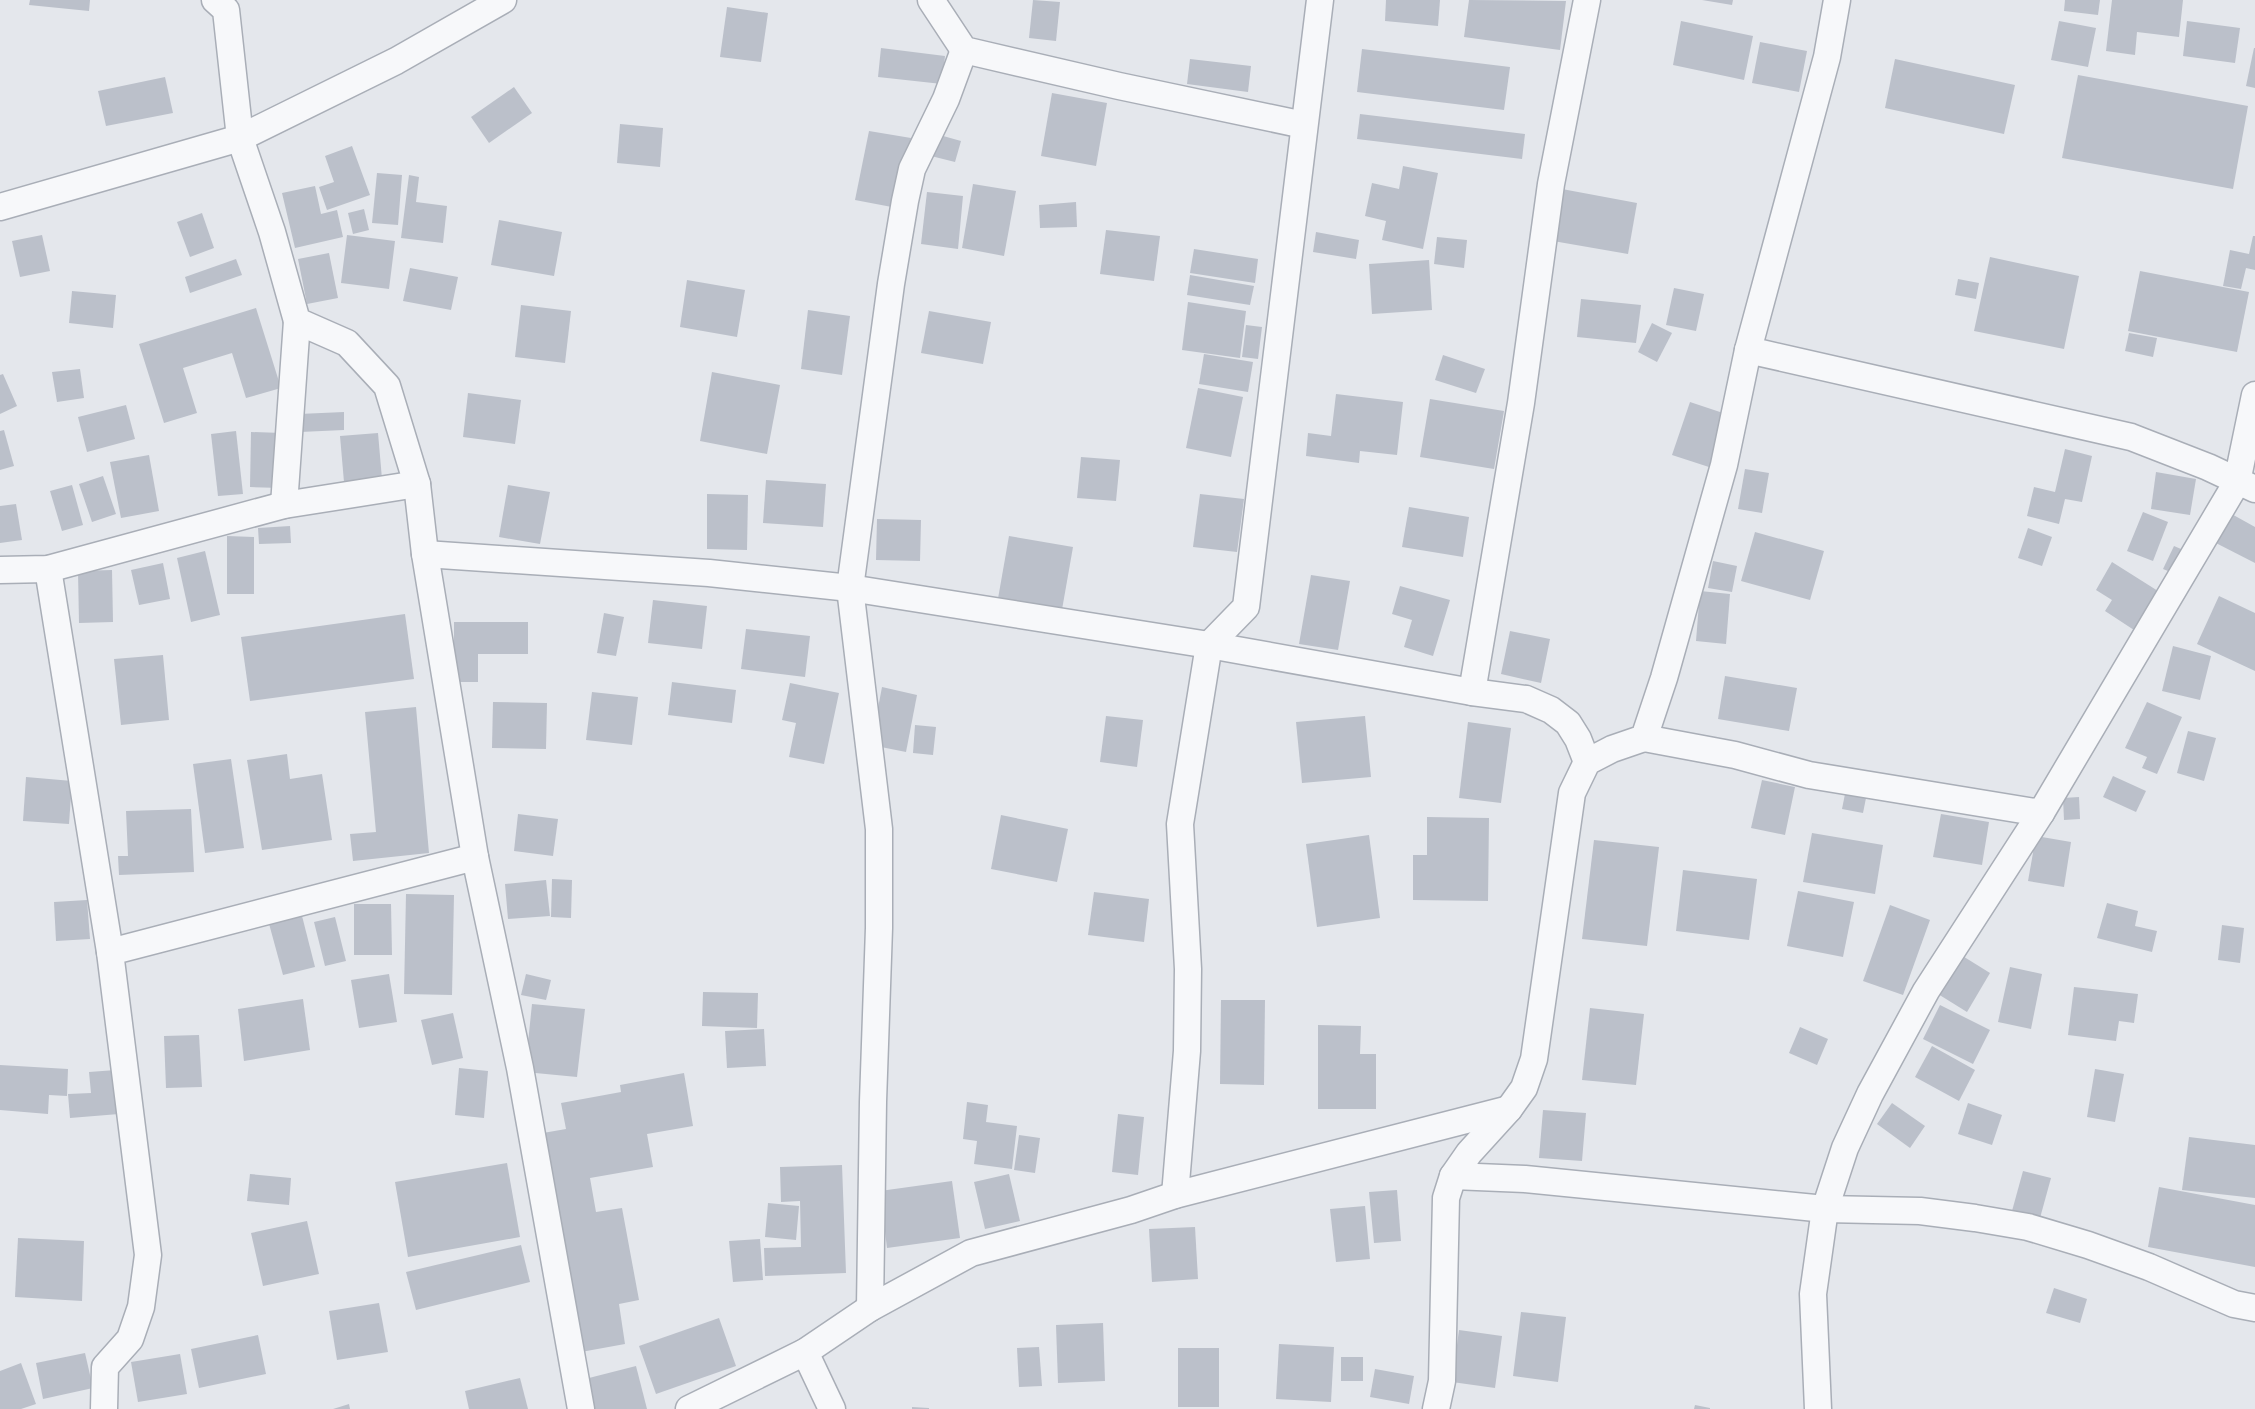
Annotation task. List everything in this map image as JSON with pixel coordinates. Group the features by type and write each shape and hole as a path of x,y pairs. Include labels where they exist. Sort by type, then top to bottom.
{"street":[{"path":"0,207 240,138 396,61 504,0"},
{"path":"931,0 964,50 1119,86 1304,125"},
{"path":"1175,1195 1187,1051 1188,1014 1188,969 1180,824 1209,645 1246,607 1320,0"},
{"path":"1472,692 1521,403 1552,184 1587,0"},
{"path":"1644,738 1664,678 1724,466 1748,350 1827,57 1837,0"},
{"path":"225,3 240,138 272,232 297,321 284,505"},
{"path":"870,1308 873,1102 879,928 879,829 850,588 891,284 905,202 912,169 946,99 964,50"},
{"path":"297,321 347,343 387,386 417,484 425,554 476,857 520,1068 581,1409"},
{"path":"1748,350 2131,437 2208,467 2246,486"},
{"path":"1818,1409 1813,1294 1825,1209 1845,1148 1870,1094 1921,1000 2246,486 2255,395"},
{"path":"0,570 48,569 284,505 417,484"},
{"path":"425,554 709,573 850,588 1209,645 1472,692 1526,699 1550,710 1568,723 1578,739 1587,762"},
{"path":"48,569 110,952 148,1255 142,1307 130,1339 105,1366 104,1409"},
{"path":"1436,1409 1442,1381 1446,1198 1453,1176 1469,1152 1508,1109 1524,1088 1534,1059 1572,793 1587,762 1612,749 1644,738 1735,755 1809,775 2041,812"},
{"path":"110,952 476,857"},
{"path":"689,1409 805,1352 870,1308 971,1253 1131,1210 1175,1195 1508,1109"},
{"path":"1453,1176 1524,1179 1825,1209 1920,1211 2028,1228 2088,1245 2149,1267 2234,1304 2255,1308"},
{"path":"805,1352 832,1409"}],"building":[{"path":"30,0 90,0 89,11 29,5"},
{"path":"1033,0 1060,2 1056,41 1029,38"},
{"path":"1386,0 1440,0 1438,26 1385,21"},
{"path":"1469,0 1566,1 1560,50 1464,37"},
{"path":"1702,0 1733,0 1732,5"},
{"path":"2065,0 2100,0 2098,15 2064,11"},
{"path":"2112,0 2183,0 2179,37 2137,32 2135,55 2106,51"},
{"path":"727,7 768,13 761,62 720,57"},
{"path":"1681,21 1753,36 1744,80 1673,65"},
{"path":"2059,21 2096,28 2088,67 2051,60"},
{"path":"2187,21 2240,28 2235,63 2183,56"},
{"path":"1760,42 1807,51 1799,92 1752,83"},
{"path":"881,48 945,56 942,84 878,77"},
{"path":"2255,48 2255,88 2246,86"},
{"path":"1362,49 1510,67 1504,110 1357,92"},
{"path":"1190,59 1251,66 1248,92 1187,84"},
{"path":"1895,59 2015,85 2004,134 1885,108"},
{"path":"2078,75 2248,106 2233,189 2062,158"},
{"path":"165,77 173,113 106,126 98,91"},
{"path":"514,87 532,113 489,143 471,117"},
{"path":"1052,93 1107,103 1096,166 1041,156"},
{"path":"1360,114 1525,134 1522,159 1357,139"},
{"path":"620,124 663,128 660,167 617,163"},
{"path":"869,131 911,138 897,208 855,200"},
{"path":"929,132 961,141 955,162 923,154"},
{"path":"352,146 370,195 327,210 319,187 334,182 325,156"},
{"path":"1403,166 1438,173 1423,249 1382,240 1386,221 1365,216 1372,183 1399,189"},
{"path":"377,173 402,175 398,225 372,223"},
{"path":"409,175 419,177 416,202 447,206 443,243 401,238"},
{"path":"973,184 1016,191 1004,256 962,248"},
{"path":"315,186 321,214 337,210 343,237 295,248 282,193"},
{"path":"1562,189 1637,203 1628,254 1553,241"},
{"path":"927,192 963,196 958,249 921,244"},
{"path":"1076,202 1077,227 1040,228 1039,205"},
{"path":"364,209 369,230 353,234 348,213"},
{"path":"202,213 214,248 190,257 177,222"},
{"path":"499,220 562,232 554,276 491,265"},
{"path":"1106,230 1160,236 1154,281 1100,274"},
{"path":"1316,232 1359,240 1356,259 1313,252"},
{"path":"42,235 50,271 20,277 12,241"},
{"path":"347,235 395,241 389,289 341,283"},
{"path":"2253,236 2255,236 2255,270 2246,268 2241,289 2223,286 2230,250 2249,254"},
{"path":"1437,237 1467,240 1464,268 1434,264"},
{"path":"1194,249 1258,259 1255,283 1190,273"},
{"path":"329,253 338,298 307,304 298,259"},
{"path":"1990,257 2079,276 2064,349 1974,331"},
{"path":"236,259 242,275 190,293 185,277"},
{"path":"1429,260 1432,310 1372,314 1369,264"},
{"path":"410,268 458,277 451,310 403,301"},
{"path":"2140,271 2249,292 2237,352 2128,331"},
{"path":"1190,275 1254,286 1250,305 1187,295"},
{"path":"1958,279 1979,283 1976,299 1955,295"},
{"path":"687,280 745,290 737,337 680,327"},
{"path":"1674,288 1704,294 1696,331 1666,325"},
{"path":"72,291 116,295 113,328 69,323"},
{"path":"1581,299 1641,305 1636,343 1577,337"},
{"path":"1188,302 1246,311 1240,358 1182,350"},
{"path":"521,305 571,311 565,363 515,357"},
{"path":"256,308 281,388 246,398 232,353 183,368 197,413 164,423 139,344"},
{"path":"808,310 850,316 842,375 801,369"},
{"path":"929,311 991,322 983,364 921,353"},
{"path":"1652,323 1672,333 1657,362 1638,352"},
{"path":"1246,325 1262,327 1258,359 1242,357"},
{"path":"2129,333 2157,338 2153,357 2125,351"},
{"path":"1204,354 1253,362 1248,392 1199,384"},
{"path":"1443,355 1485,369 1476,393 1435,380"},
{"path":"80,369 84,398 57,402 52,372"},
{"path":"712,372 780,385 767,454 700,441"},
{"path":"3,374 17,406 0,414 0,375"},
{"path":"1198,388 1243,397 1231,457 1186,448"},
{"path":"468,393 521,400 515,444 463,437"},
{"path":"1336,394 1403,402 1397,455 1360,451 1359,463 1306,456 1308,433 1331,436"},
{"path":"1430,399 1504,411 1494,469 1420,457"},
{"path":"1690,402 1729,415 1712,468 1672,455"},
{"path":"126,405 135,439 87,452 78,417"},
{"path":"344,412 344,430 300,432 299,414"},
{"path":"4,430 14,466 0,470 0,431"},
{"path":"236,431 243,494 218,496 211,434"},
{"path":"251,432 282,433 281,488 250,487"},
{"path":"378,433 382,479 344,482 340,436"},
{"path":"2065,449 2092,456 2082,502 2065,499 2059,524 2027,516 2034,487 2055,492"},
{"path":"149,455 159,511 121,518 110,462"},
{"path":"1081,457 1120,460 1116,501 1077,498"},
{"path":"1745,469 1769,473 1762,513 1738,509"},
{"path":"2156,472 2196,479 2190,515 2151,509"},
{"path":"103,476 116,514 92,522 79,484"},
{"path":"766,480 826,484 823,527 763,523"},
{"path":"72,485 83,525 62,531 50,491"},
{"path":"508,485 550,492 540,544 499,537"},
{"path":"707,494 748,495 747,550 707,549"},
{"path":"1200,494 1244,499 1237,552 1193,547"},
{"path":"16,504 22,540 0,543 0,506"},
{"path":"1409,507 1469,517 1463,557 1402,547"},
{"path":"2143,512 2168,522 2153,561 2127,551"},
{"path":"2228,512 2255,527 2255,563 2212,541"},
{"path":"877,519 921,520 920,561 876,560"},
{"path":"290,526 291,543 259,544 258,528"},
{"path":"2028,528 2052,537 2042,566 2018,558"},
{"path":"1755,532 1824,551 1810,600 1741,581"},
{"path":"227,536 254,537 254,594 227,594"},
{"path":"1009,536 1073,547 1060,621 996,610"},
{"path":"2174,546 2188,552 2178,575 2163,569"},
{"path":"205,551 220,615 191,622 177,558"},
{"path":"1713,561 1737,566 1732,592 1708,588"},
{"path":"2112,562 2158,591 2134,630 2105,611 2112,600 2096,590"},
{"path":"163,563 170,599 139,605 131,570"},
{"path":"112,570 113,622 79,623 78,571"},
{"path":"1311,575 1350,581 1338,650 1299,644"},
{"path":"1400,586 1450,600 1433,656 1404,647 1412,620 1392,614"},
{"path":"1700,591 1730,594 1726,644 1696,641"},
{"path":"2219,596 2255,613 2255,671 2197,644"},
{"path":"653,600 707,606 702,649 648,643"},
{"path":"604,613 624,617 616,656 597,653"},
{"path":"405,614 414,679 250,701 241,637"},
{"path":"454,622 528,622 528,654 478,654 478,682 454,682"},
{"path":"746,629 810,636 805,677 741,669"},
{"path":"1510,631 1550,639 1541,683 1501,674"},
{"path":"2173,646 2211,656 2200,700 2162,691"},
{"path":"163,655 169,720 121,725 114,659"},
{"path":"1725,676 1797,688 1789,731 1718,719"},
{"path":"672,682 736,690 732,723 668,715"},
{"path":"790,683 839,693 824,764 789,757 796,723 782,720"},
{"path":"882,687 917,695 906,752 871,745"},
{"path":"592,692 638,697 632,745 586,740"},
{"path":"493,702 547,703 546,749 492,748"},
{"path":"2147,702 2182,717 2157,774 2142,768 2147,757 2125,748"},
{"path":"416,707 429,853 353,861 350,834 376,832 365,712"},
{"path":"1106,716 1143,720 1137,767 1100,762"},
{"path":"1365,716 1371,777 1302,783 1296,722"},
{"path":"1468,722 1511,728 1501,803 1459,798"},
{"path":"915,725 936,727 933,755 913,753"},
{"path":"2188,731 2216,738 2204,781 2177,773"},
{"path":"287,754 290,779 322,774 332,840 262,850 247,760"},
{"path":"231,759 244,848 205,853 193,764"},
{"path":"2113,776 2146,791 2136,812 2103,797"},
{"path":"26,777 72,781 69,824 23,821"},
{"path":"1762,780 1795,787 1785,835 1751,828"},
{"path":"1846,789 1867,793 1863,813 1842,809"},
{"path":"2079,797 2080,819 2064,820 2063,798"},
{"path":"191,809 194,872 119,875 118,856 128,856 126,811"},
{"path":"518,814 558,819 553,856 514,851"},
{"path":"1941,814 1989,822 1982,865 1933,857"},
{"path":"1001,815 1068,829 1057,882 991,869"},
{"path":"1427,817 1489,818 1488,901 1413,900 1413,855 1427,855"},
{"path":"1812,833 1883,845 1875,894 1803,882"},
{"path":"1369,835 1380,918 1317,927 1306,844"},
{"path":"2036,836 2071,842 2064,887 2028,881"},
{"path":"1594,840 1659,847 1647,946 1582,939"},
{"path":"1683,870 1757,879 1749,940 1676,931"},
{"path":"552,879 572,880 571,918 551,917"},
{"path":"546,880 550,916 508,919 505,884"},
{"path":"1798,891 1854,902 1843,957 1787,946"},
{"path":"1094,892 1149,899 1144,942 1088,935"},
{"path":"406,894 454,895 452,995 404,994"},
{"path":"87,900 90,939 56,941 54,902"},
{"path":"2107,903 2138,911 2135,926 2157,931 2152,952 2097,938"},
{"path":"354,904 391,904 392,955 354,955"},
{"path":"1890,905 1930,920 1903,995 1863,981"},
{"path":"301,912 315,967 283,975 268,920"},
{"path":"335,917 346,961 325,966 314,922"},
{"path":"2222,925 2244,928 2240,963 2218,960"},
{"path":"1961,955 1990,973 1967,1012 1938,994"},
{"path":"2010,967 2042,974 2031,1029 1998,1022"},
{"path":"389,974 397,1022 359,1028 351,980"},
{"path":"526,974 551,980 546,1000 521,995"},
{"path":"2074,987 2138,994 2134,1023 2119,1021 2116,1041 2068,1035"},
{"path":"703,992 758,993 757,1028 702,1026"},
{"path":"303,999 310,1050 244,1061 238,1009"},
{"path":"1221,1000 1265,1000 1264,1085 1220,1084"},
{"path":"532,1004 585,1009 577,1077 525,1072"},
{"path":"1940,1005 1990,1030 1973,1064 1923,1039"},
{"path":"1590,1008 1644,1014 1636,1085 1582,1080"},
{"path":"453,1013 463,1058 432,1065 421,1020"},
{"path":"1318,1025 1361,1026 1360,1054 1376,1054 1376,1109 1318,1109"},
{"path":"1800,1027 1828,1039 1817,1065 1789,1053"},
{"path":"764,1029 766,1066 727,1068 725,1031"},
{"path":"199,1035 202,1087 166,1088 164,1036"},
{"path":"1932,1046 1975,1070 1959,1101 1915,1077"},
{"path":"0,1065 68,1069 67,1096 49,1095 48,1114 0,1110"},
{"path":"459,1068 488,1071 484,1118 455,1115"},
{"path":"2095,1069 2124,1074 2115,1122 2087,1117"},
{"path":"116,1070 119,1114 70,1118 68,1094 91,1093 89,1072"},
{"path":"684,1073 693,1126 647,1134 653,1167 590,1178 596,1212 622,1208 639,1300 619,1304 625,1344 581,1352 543,1133 566,1129 561,1103 621,1092 620,1085"},
{"path":"967,1102 988,1105 986,1122 1017,1126 1012,1169 974,1164 977,1141 963,1139"},
{"path":"1892,1103 1925,1126 1910,1148 1877,1124"},
{"path":"1968,1103 2002,1115 1992,1145 1958,1134"},
{"path":"1543,1110 1586,1113 1582,1161 1539,1158"},
{"path":"1118,1114 1144,1117 1138,1175 1112,1172"},
{"path":"1019,1135 1040,1138 1035,1173 1014,1170"},
{"path":"2189,1137 2255,1145 2255,1198 2182,1190"},
{"path":"507,1163 520,1237 408,1257 395,1182"},
{"path":"842,1165 846,1273 765,1276 764,1248 801,1247 800,1201 781,1202 780,1167"},
{"path":"2023,1171 2051,1178 2040,1218 2012,1211"},
{"path":"250,1174 291,1178 289,1205 247,1201"},
{"path":"1009,1174 1020,1221 985,1229 974,1182"},
{"path":"952,1181 960,1238 887,1248 880,1191"},
{"path":"2159,1187 2255,1205 2255,1267 2148,1247"},
{"path":"1397,1190 1401,1241 1374,1243 1369,1192"},
{"path":"768,1203 799,1206 796,1240 765,1237"},
{"path":"1365,1206 1370,1259 1336,1262 1330,1209"},
{"path":"307,1221 319,1274 263,1286 251,1233"},
{"path":"1195,1227 1198,1279 1152,1282 1149,1229"},
{"path":"18,1238 84,1241 82,1301 15,1297"},
{"path":"760,1239 763,1280 733,1282 729,1241"},
{"path":"521,1245 530,1282 416,1310 406,1272"},
{"path":"2054,1288 2087,1299 2080,1323 2046,1313"},
{"path":"379,1303 388,1352 337,1360 329,1311"},
{"path":"1521,1312 1566,1317 1558,1382 1513,1376"},
{"path":"719,1318 736,1366 656,1394 639,1346"},
{"path":"1103,1323 1105,1381 1058,1383 1056,1325"},
{"path":"1459,1330 1502,1336 1495,1388 1452,1382"},
{"path":"258,1335 266,1374 199,1388 191,1349"},
{"path":"1279,1344 1334,1347 1331,1402 1276,1399"},
{"path":"1039,1347 1042,1386 1019,1387 1017,1348"},
{"path":"1178,1348 1219,1348 1219,1407 1178,1407"},
{"path":"85,1353 93,1388 43,1399 36,1363"},
{"path":"180,1354 187,1394 138,1402 131,1362"},
{"path":"1341,1357 1363,1357 1363,1381 1341,1381"},
{"path":"21,1363 36,1404 21,1409 0,1409 0,1371"},
{"path":"636,1366 647,1409 593,1409 585,1379"},
{"path":"1375,1369 1414,1376 1409,1404 1370,1397"},
{"path":"520,1378 528,1409 469,1409 465,1391"},
{"path":"349,1404 350,1409 333,1409"},
{"path":"1695,1405 1710,1408 1710,1409 1694,1409"},
{"path":"912,1407 929,1408 929,1409 912,1409"}]}
